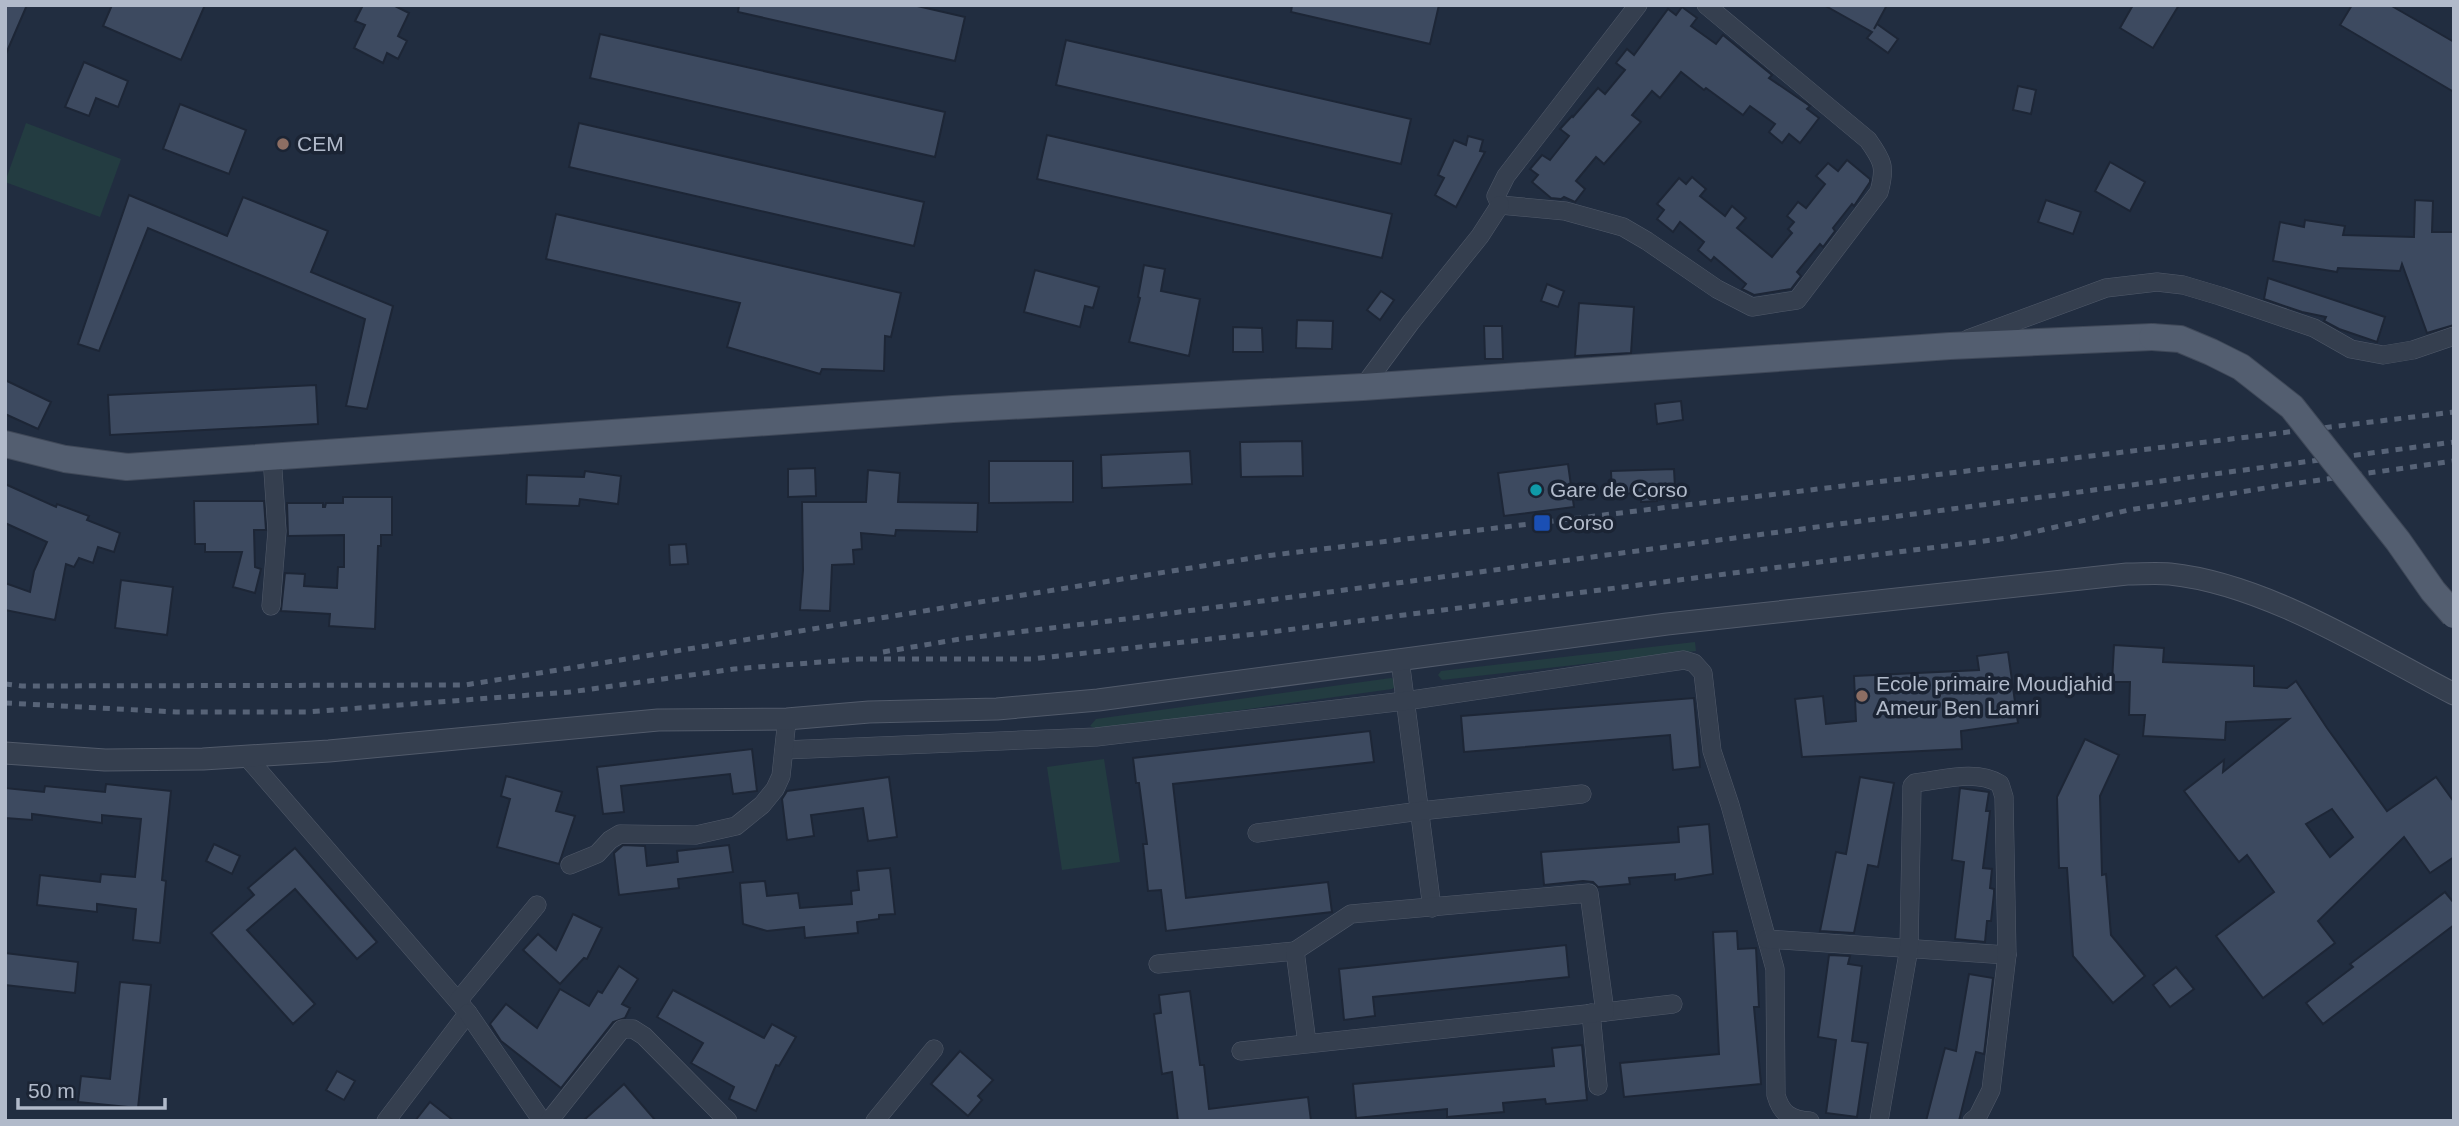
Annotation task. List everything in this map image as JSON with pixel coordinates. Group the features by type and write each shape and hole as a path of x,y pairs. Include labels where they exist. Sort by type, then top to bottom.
{"main road":[{"path":"5,444 65,459 127,467 953,409 1363,387 1950,346 2152,337 2180,339 2211,352 2241,368 2292,407 2398,541 2432,591 2454,615"}],"street":[{"path":"1500,205 1496,196 1506,176 1638,5"},
{"path":"1500,205 1565,211 1623,227 1717,289 1752,307 1797,300 1879,192 1884,172 1880,157 1868,140 1706,5"},
{"path":"1363,387 1480,236 1500,205"},
{"path":"1950,346 2106,288 2157,282 2182,285 2220,296 2314,328 2351,349 2383,355 2413,350 2454,336"},
{"path":"271,606 277,531 272,456"},
{"path":"5,753 106,760 246,756 329,751 658,720 788,719 869,712 997,709 1098,700 1681,623 2127,574 2169,574 2204,580 2258,597 2321,624 2454,694"},
{"path":"1400,660 1432,908"},
{"path":"784,751 1096,737 1405,701 1684,660 1694,663 1703,673 1712,751 1775,969 1776,1095 1780,1108 1787,1116 1810,1121"},
{"path":"570,865 597,854 620,834 696,835 736,826 775,789 780,776 788,719"},
{"path":"246,756 463,1007 541,1121"},
{"path":"1879,1121 1909,948 1912,786 1915,783 1975,776 1991,778 2000,784 2004,797 2007,955 1991,1090 1978,1116 1972,1121"},
{"path":"1258,833 1420,811 1582,794"},
{"path":"1158,964 1295,951 1351,914 1589,893 1598,1013 1598,1086"},
{"path":"386,1121 463,1007 537,905"},
{"path":"1767,939 2007,955"},
{"path":"1295,951 1307,1043"},
{"path":"1241,1051 1673,1004"},
{"path":"549,1121 622,1029 633,1028 728,1121"},
{"path":"876,1121 934,1049"}],"green space":[{"path":"26,123 121,159 100,217 5,182"},
{"path":"1695,642 1696,651 1442,680 1438,675 1441,671"},
{"path":"1394,679 1395,687 1392,689 1098,730 1090,726 1096,719"},
{"path":"1104,759 1120,862 1062,870 1047,767"}],"building":[{"path":"5,5 27,5 5,56"},
{"path":"112,5 205,5 181,60 103,26"},
{"path":"363,5 393,5 409,13 398,36 407,41 398,59 387,53 383,63 354,48 365,25 355,21"},
{"path":"739,5 913,5 965,17 955,61 738,12"},
{"path":"1292,5 1439,5 1430,44 1291,12"},
{"path":"1824,5 1887,5 1874,29 1877,24 1898,39 1888,53 1867,38 1872,32"},
{"path":"2133,5 2179,5 2153,48 2120,28"},
{"path":"2352,5 2390,5 2454,42 2454,92 2340,25"},
{"path":"1682,7 1697,18 1691,26 1716,44 1723,35 1772,75 1769,78 1810,106 1807,109 1819,118 1800,143 1789,134 1782,143 1769,132 1775,124 1750,106 1743,115 1681,72 1660,98 1652,91 1632,115 1641,122 1604,164 1596,157 1576,181 1585,189 1575,202 1564,197 1551,198 1532,182 1538,175 1530,169 1542,155 1550,160 1569,136 1560,129 1598,88 1605,94 1625,70 1616,63 1627,49 1634,55 1668,9 1676,15"},
{"path":"600,34 945,112 935,157 590,78"},
{"path":"1066,40 1411,119 1401,164 1056,85"},
{"path":"84,62 128,81 118,107 96,98 89,116 65,107"},
{"path":"2018,86 2036,90 2031,114 2013,110"},
{"path":"180,104 246,130 229,174 163,149"},
{"path":"579,123 924,202 914,246 569,167"},
{"path":"1047,135 1392,214 1382,258 1037,179"},
{"path":"1468,136 1483,140 1480,151 1485,152 1456,207 1435,195 1444,178 1438,175 1454,140 1466,145"},
{"path":"1847,160 1870,179 1870,182 1854,206 1852,204 1833,228 1835,231 1823,247 1820,244 1797,272 1801,276 1791,289 1754,295 1742,289 1746,284 1714,257 1711,261 1698,250 1704,242 1680,222 1673,232 1657,219 1664,210 1657,204 1679,178 1686,184 1692,177 1706,189 1700,196 1725,216 1732,206 1746,218 1737,228 1772,257 1792,233 1788,229 1794,222 1787,216 1798,202 1806,208 1825,184 1816,176 1828,163 1838,171"},
{"path":"2110,162 2145,182 2130,211 2095,191"},
{"path":"129,195 227,236 243,197 328,231 311,272 393,306 367,409 346,406 365,319 148,228 99,351 78,344"},
{"path":"2046,200 2081,212 2073,234 2038,222"},
{"path":"2415,200 2433,201 2432,232 2454,232 2454,325 2427,333 2402,264 2400,271 2338,268 2337,272 2273,261 2280,222 2304,227 2305,220 2345,226 2343,235 2414,237"},
{"path":"556,214 901,293 891,337 885,336 884,371 822,369 820,374 727,347 740,303 546,259"},
{"path":"1144,265 1165,269 1161,291 1200,299 1189,356 1129,342 1140,298 1138,297"},
{"path":"1035,270 1099,287 1093,308 1085,306 1080,327 1024,312"},
{"path":"2268,278 2385,317 2377,342 2339,329 2324,321 2326,317 2264,299"},
{"path":"1547,284 1564,291 1558,307 1541,301"},
{"path":"1381,291 1394,300 1380,320 1367,310"},
{"path":"1579,303 1634,307 1631,353 1575,356"},
{"path":"1297,320 1333,321 1332,349 1296,348"},
{"path":"1484,326 1502,326 1503,359 1485,359"},
{"path":"1233,327 1262,328 1263,352 1233,352"},
{"path":"5,380 51,402 38,429 5,414"},
{"path":"316,385 318,424 110,435 108,395"},
{"path":"1681,401 1683,420 1657,424 1655,404"},
{"path":"1302,441 1303,476 1241,477 1240,442"},
{"path":"1190,451 1192,484 1102,488 1101,455"},
{"path":"989,461 1073,461 1073,502 989,503"},
{"name":"Gare de Corso","path":"1568,464 1574,507 1504,516 1498,473"},
{"path":"815,468 816,496 788,497 788,469"},
{"path":"1674,469 1675,488 1657,488 1657,501 1641,502 1641,493 1612,494 1611,471"},
{"path":"868,470 900,473 898,502 978,503 977,532 896,530 895,536 861,533 862,549 853,550 854,564 832,565 830,611 800,610 803,570 802,502 866,502"},
{"path":"585,471 621,476 618,504 580,499 579,506 526,504 527,475 584,477"},
{"path":"5,484 56,507 57,504 89,516 87,520 120,533 114,552 98,547 93,563 79,558 74,567 66,564 55,620 5,610 5,583 30,592 34,571 47,542 5,523"},
{"path":"343,497 392,497 392,535 381,535 381,546 378,546 375,629 329,626 330,614 281,611 285,573 305,574 304,586 337,588 338,567 344,567 344,535 288,536 287,503 323,503 325,507 326,503 343,503"},
{"path":"194,501 264,501 266,530 254,530 255,567 261,569 255,593 233,587 242,552 205,552 205,544 195,544"},
{"path":"686,544 688,564 670,565 669,545"},
{"path":"121,580 173,587 167,635 115,628"},
{"path":"2114,645 2164,648 2163,662 2254,666 2254,686 2287,688 2296,681 2387,811 2436,777 2454,802 2454,857 2430,873 2404,837 2318,921 2335,943 2263,998 2216,936 2274,892 2247,855 2239,862 2184,791 2224,760 2223,772 2289,719 2226,722 2225,740 2143,736 2145,715 2129,715 2130,682 2112,682","holes":["2332,809 2353,837 2330,857 2306,824"]},
{"path":"2008,652 2018,723 1961,731 1962,749 1802,757 1795,699 1823,696 1826,724 1856,721 1854,676 1979,670 1977,656"},
{"path":"1694,698 1700,767 1673,770 1670,735 1464,752 1461,716"},
{"path":"1370,731 1374,762 1173,784 1186,898 1328,882 1332,912 1166,931 1161,890 1148,891 1143,844 1147,844 1133,758"},
{"path":"2085,739 2119,755 2100,796 2102,875 2106,874 2111,935 2145,976 2113,1003 2073,956 2067,868 2059,868 2057,797"},
{"path":"752,749 757,791 733,794 730,774 621,786 624,812 603,814 597,767"},
{"path":"506,776 562,792 556,811 575,816 559,864 497,847 510,799 501,796"},
{"path":"889,777 897,837 868,841 863,808 811,815 814,836 787,840 782,799 787,791"},
{"path":"1860,777 1894,783 1878,867 1868,865 1854,933 1820,931 1836,852 1846,854"},
{"path":"106,784 171,791 162,880 166,881 160,943 133,940 136,909 97,904 97,912 37,905 40,875 100,882 101,874 135,877 141,819 102,815 102,823 32,814 32,820 5,818 5,788 44,792 45,786 105,792"},
{"path":"1960,788 1989,792 1986,811 1990,811 1983,868 1992,869 1990,888 1994,889 1994,893 1991,921 1987,921 1985,942 1955,939 1964,862 1952,860"},
{"path":"1709,824 1713,874 1675,880 1675,874 1629,878 1630,884 1598,887 1593,882 1583,881 1544,885 1541,852 1679,842 1678,827"},
{"path":"214,844 240,856 232,874 206,861"},
{"path":"623,845 645,846 647,866 678,862 677,851 729,845 733,872 678,879 679,888 619,895 614,853"},
{"path":"295,848 377,942 357,959 295,889 247,930 315,1004 293,1024 211,933 254,895 248,888"},
{"path":"890,868 895,914 879,915 879,919 857,922 858,933 805,938 804,927 767,931 743,924 740,883 765,881 767,896 798,893 800,908 852,904 851,891 859,890 857,871"},
{"path":"2445,892 2454,903 2454,925 2323,1024 2306,1003 2353,967 2350,964"},
{"path":"573,914 602,928 587,959 584,958 560,984 523,950 538,934 556,950"},
{"path":"1737,931 1738,949 1756,948 1759,1007 1754,1007 1761,1084 1624,1097 1620,1063 1719,1054 1713,932"},
{"path":"1566,945 1569,977 1373,997 1375,1016 1344,1020 1339,969"},
{"path":"5,953 78,962 75,993 5,985"},
{"path":"1829,955 1850,956 1848,964 1862,966 1852,1041 1868,1043 1857,1117 1826,1113 1836,1040 1818,1037"},
{"path":"619,966 638,979 622,1004 630,1008 625,1018 613,1022 561,1088 501,1041 490,1024 506,1004 537,1028 560,989 589,1006 598,991 602,993"},
{"path":"2176,967 2194,989 2170,1007 2153,985"},
{"path":"1969,974 1993,978 1984,1054 1976,1052 1959,1121 1926,1121 1945,1048 1956,1051"},
{"path":"120,982 151,985 138,1108 78,1102 81,1076 110,1079"},
{"path":"673,990 764,1038 772,1024 796,1037 779,1066 776,1065 756,1111 729,1099 734,1087 691,1063 703,1043 657,1017"},
{"path":"1190,991 1209,1109 1308,1097 1311,1121 1178,1121 1172,1072 1162,1074 1154,1014 1161,1013 1159,995"},
{"path":"1582,1045 1587,1100 1546,1104 1545,1099 1503,1103 1504,1112 1447,1117 1447,1109 1356,1118 1353,1084 1554,1066 1552,1048"},
{"path":"960,1051 993,1080 978,1096 982,1100 968,1116 931,1084"},
{"path":"337,1071 355,1081 344,1100 326,1090"},
{"path":"624,1084 656,1121 583,1121"},
{"path":"430,1102 454,1121 415,1121"}],"railway":[{"path":"5,684 465,685 1265,556 2454,412"},
{"path":"883,652 960,639 2454,442"},
{"path":"5,703 176,712 307,712 570,692 734,669 859,659 1032,659 1255,634 2008,538 2129,510 2454,461"}],"place":[{"name":"CEM","path":"283,144"},
{"name":"Gare de Corso","path":"1536,490"},
{"name":"Corso","path":"1542,523"},
{"name":"Ecole primaire Moudjahid Ameur Ben Lamri","path":"1862,696"}]}
